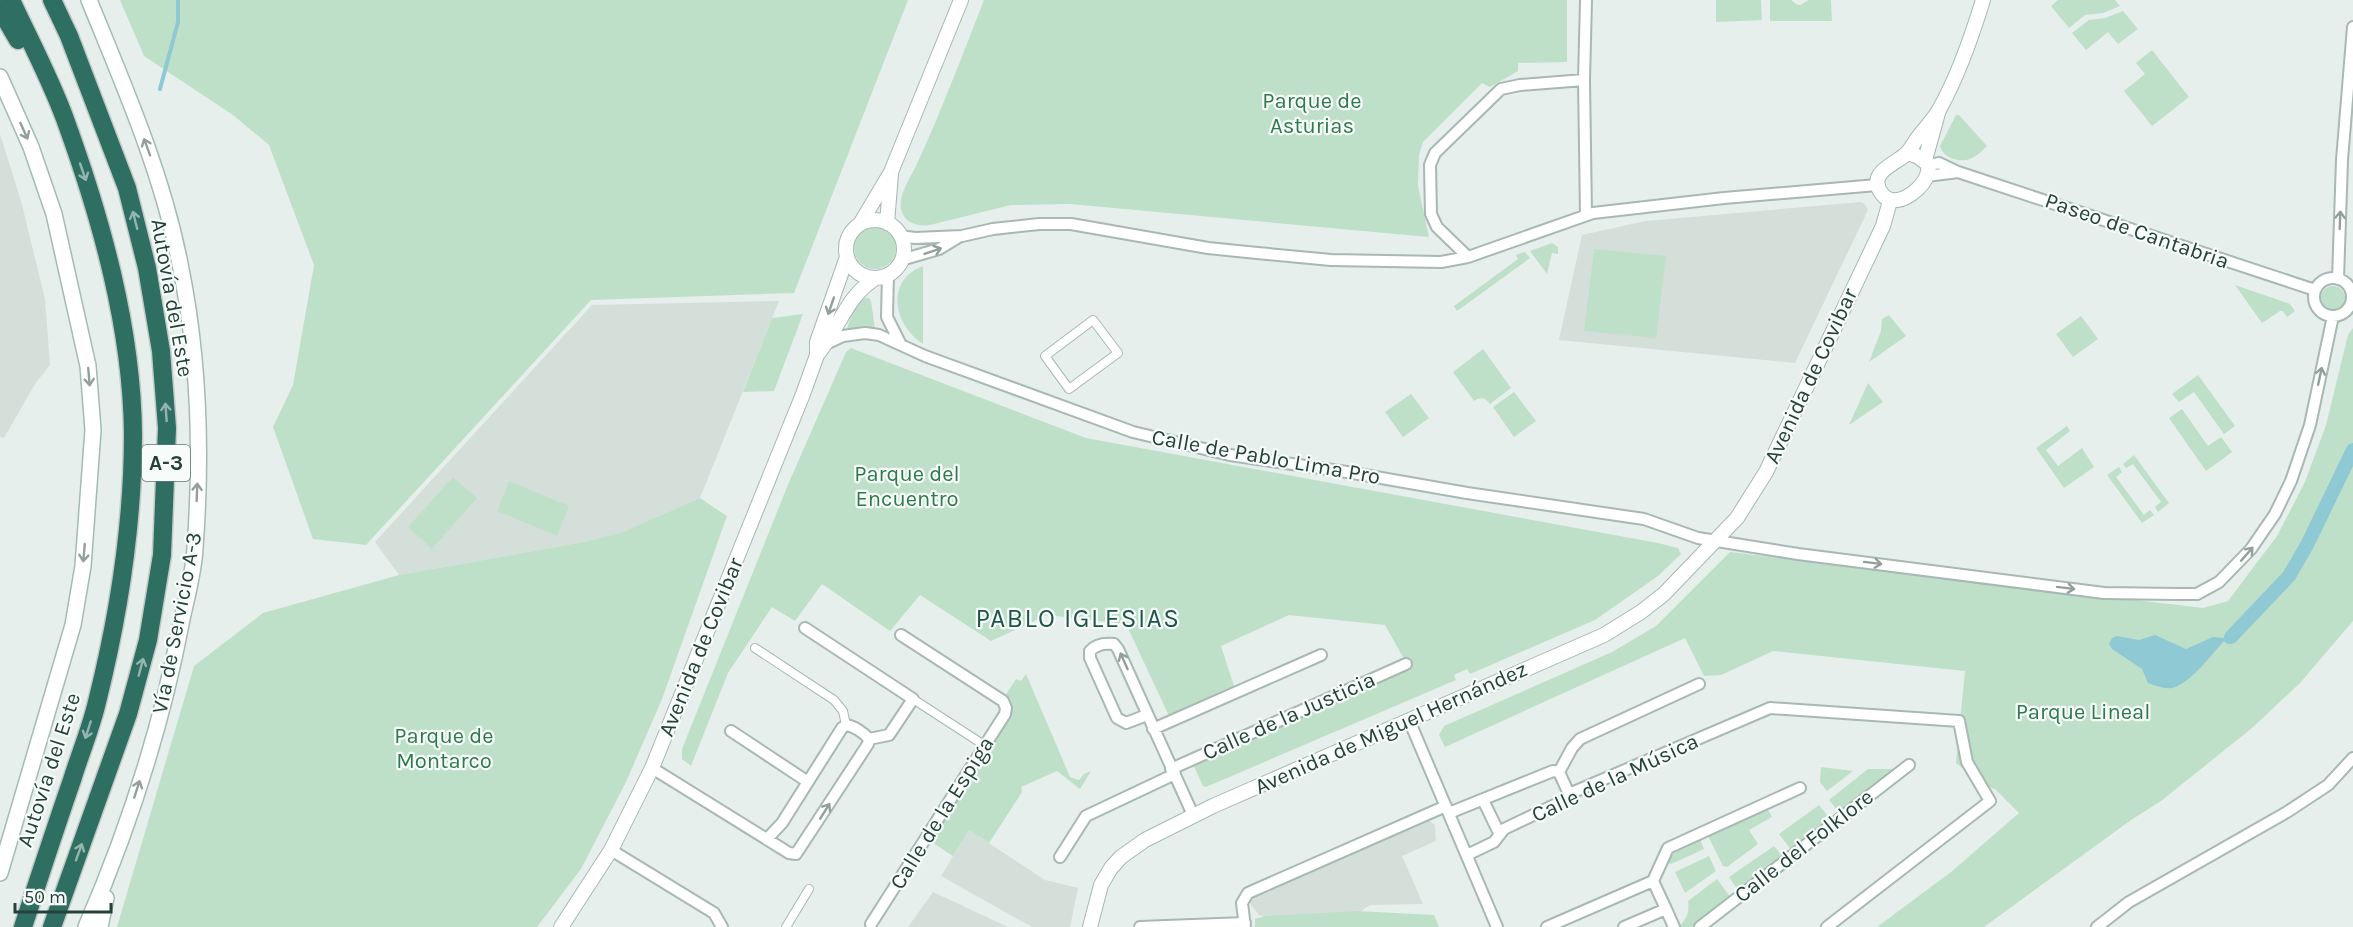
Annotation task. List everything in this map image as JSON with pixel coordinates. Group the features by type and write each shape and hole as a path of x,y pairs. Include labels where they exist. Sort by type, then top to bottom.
{"highway":[{"name":"Autovía del Este","path":"11,0 64,116 93,200 112,272 126,358 133,432 126,560 114,633 99,695 23,927"},
{"name":"Autovía del Este","path":"52,0 69,36 127,188 147,268 161,351 167,428 162,555 148,640 128,714 52,927"},
{"path":"0,9 64,116"}],"main road":[{"name":"Vía de Servicio A-3","path":"86,927 113,865 159,723 177,646 195,550 199,425 180,264 158,177 88,0"},
{"path":"0,77 31,147 54,214 88,366 93,430 83,566 73,625 0,873"},
{"path":"100,927 113,865"}],"street":[{"path":"961,0 891,172 860,224 848,238 847,257 851,266 858,272 866,276 882,276 901,260 939,249 962,236"},
{"path":"1586,0 1584,80 1586,215"},
{"path":"1938,112 1906,153 1883,169 1878,185 1882,194 1890,201 1901,200 1921,186 1938,112 1970,39 1983,0"},
{"path":"2338,279 2342,160 2353,27"},
{"path":"1467,256 1437,228 1431,214 1431,165 1435,153 1501,89 1520,84 1584,80"},
{"path":"1906,153 1927,167"},
{"name":"Paseo de Cantabria","path":"1927,167 1958,172 2315,290"},
{"path":"887,223 891,172"},
{"path":"900,236 915,238 962,236 993,229 1039,224 1071,224 1208,248 1331,260 1441,262 1467,256 1586,215 1679,202 1878,185"},
{"name":"Avenida de Covibar","path":"1715,541 1737,518 1766,472 1883,226 1890,201"},
{"path":"860,224 869,220 887,223 900,236 903,252 901,260"},
{"name":"Avenida de Covibar","path":"822,350 817,342 847,257"},
{"path":"882,276 887,317 900,343"},
{"name":"Avenida de Covibar","path":"561,927 611,850 652,768 822,350 847,305 863,285 882,276"},
{"path":"2338,279 2344,282 2352,296 2347,310 2333,316 2324,314 2317,308 2314,299 2315,290 2324,280 2338,279"},
{"name":"Calle de Pablo Lima Pro","path":"900,343 925,356 1133,432 1230,455 1644,519 1688,535 1715,541 1815,556 2104,593 2197,594 2219,582 2252,549 2275,514 2291,481 2310,425 2333,316"},
{"path":"1093,320 1118,353 1069,389 1045,356 1093,320"},
{"path":"822,350 843,336 865,333 879,335 900,343"},
{"name":"Avenida de Miguel Hernández","path":"1090,927 1101,885 1111,868 1121,857 1145,840 1193,815 1604,635 1641,612 1664,594 1715,541"},
{"path":"805,628 984,745"},
{"name":"Calle de la Espiga","path":"871,924 1005,714 1006,708 1003,701 901,635"},
{"path":"1147,715 1126,723 1117,718 1090,658 1090,651 1094,647 1107,643 1114,644 1118,649 1193,815"},
{"path":"755,648 834,700 843,711 846,725 782,823 767,838"},
{"path":"1153,729 1321,655"},
{"name":"Calle de la Justicia","path":"1060,858 1086,816 1173,772 1406,664"},
{"path":"1559,772 1572,748 1580,739 1700,684"},
{"path":"652,768 789,853 796,854 868,740 889,735 913,699"},
{"name":"Calle de la Música","path":"1467,855 1494,842 1504,829 1567,799 1569,794 1770,708 1959,721 1967,762 1990,801 1827,927"},
{"path":"1409,720 1497,927"},
{"path":"846,725 866,735 868,740"},
{"path":"732,731 808,782"},
{"path":"2097,927 2129,902 2287,812 2328,785 2353,758"},
{"name":"Calle del Folklore","path":"1700,927 1909,765"},
{"path":"1140,927 1245,925 1242,903 1248,893 1447,810 1483,800 1553,771 1559,772"},
{"path":"1559,772 1569,794"},
{"path":"1547,927 1653,881 1668,848 1800,788"},
{"path":"1483,800 1499,833"},
{"path":"611,850 714,913 722,927"},
{"path":"1653,881 1674,927"},
{"path":"786,927 809,890"},
{"path":"1624,927 1666,909"}],"shaded area":[{"path":"0,134 21,201 45,299 50,365 35,384 4,438 0,437"},
{"path":"1861,202 1868,210 1795,363 1559,340 1582,235 1646,221"},
{"path":"779,301 700,498 624,532 584,542 399,575 375,542 592,305"},
{"path":"1426,818 1435,825 1436,841 1402,856 1423,904 1370,905 1357,914 1267,918 1259,915 1251,905 1249,899 1252,895"},
{"path":"969,830 1045,880 1078,888 1070,927 1032,927 941,876"},
{"path":"933,892 1008,927 908,927"}],"green space":[{"path":"120,0 908,0 794,293 591,300 366,545 313,539 273,427 293,385 314,265 269,145 233,115 144,56"},
{"name":"Parque de Asturias","path":"984,0 1567,0 1567,62 1518,63 1518,71 1490,87 1482,83 1423,142 1419,155 1418,186 1429,237 1070,204 1011,205 930,225 916,225 908,221 903,214 901,204 903,193 934,125"},
{"path":"1716,0 1761,0 1762,20 1716,22"},
{"path":"1770,0 1791,0 1799,5 1809,0 1831,0 1832,21 1770,21"},
{"path":"2058,0 2115,0 2120,6 2103,13 2085,15 2069,28 2051,6"},
{"path":"2123,11 2138,29 2118,44 2108,32 2086,50 2072,33 2089,20 2105,18"},
{"path":"2152,50 2189,97 2152,126 2124,91 2145,74 2136,63"},
{"path":"1956,115 1959,115 1987,146 1968,160 1949,157 1940,146"},
{"path":"875,227 890,233 896,248 890,263 875,269 860,263 854,248 860,233"},
{"path":"1552,243 1558,247 1558,254 1552,253 1547,274 1530,251"},
{"path":"1594,249 1666,256 1656,338 1584,331"},
{"path":"1525,252 1530,258 1457,311 1454,306 1518,259 1516,255"},
{"path":"923,266 923,344 905,325 900,314 898,292 911,273"},
{"path":"2235,285 2290,304 2295,311 2287,317 2283,311 2280,311 2262,323"},
{"path":"2333,286 2342,289 2345,298 2342,307 2333,310 2324,307 2321,298 2324,289"},
{"path":"864,298 869,298 871,301 875,329 846,331 853,311"},
{"path":"803,314 774,391 743,392 772,318"},
{"path":"1889,315 1906,336 1869,362 1881,331 1882,319"},
{"path":"2081,316 2098,339 2073,357 2056,334"},
{"name":"Parque Lineal","path":"2353,328 2353,621 2300,683 2252,728 2161,801 2131,820 1984,927 1877,927 1951,872 2019,813 1995,789 1988,787 1956,763 1965,671 1773,651 1721,675 1704,676 1685,638 1445,747 1439,735 1444,726 1612,652 1656,626 1730,552 2203,608 2228,601 2277,536 2305,482 2326,425 2348,335"},
{"name":"Parque del Encuentro","path":"851,348 1086,438 1658,543 1678,548 1681,554 1658,576 1595,620 1470,674 1467,669 1454,675 1456,680 1206,787 1203,786 1192,762 1408,666 1385,625 1289,615 1221,646 1234,686 1170,718 1126,624 1047,615 991,641 920,595 890,631 822,584 795,621 772,607 728,673 691,766 682,759 682,749 787,487 846,352"},
{"path":"1483,349 1511,388 1490,404 1482,398 1474,401 1453,372"},
{"path":"2198,375 2235,426 2224,434 2194,392 2179,402 2172,394"},
{"path":"1868,383 1883,402 1849,425"},
{"path":"1514,392 1536,421 1514,437 1493,407"},
{"path":"1411,394 1429,418 1403,437 1385,412"},
{"path":"2182,409 2208,446 2221,437 2232,452 2206,471 2169,418"},
{"path":"2067,426 2070,431 2046,450 2058,466 2082,448 2094,467 2064,488 2036,448"},
{"path":"2134,455 2169,503 2158,512 2155,507 2161,502 2133,464 2126,468 2123,464"},
{"path":"2119,467 2122,472 2116,477 2144,515 2150,510 2154,515 2142,523 2107,475"},
{"path":"453,477 477,498 432,549 408,527"},
{"path":"509,481 569,506 557,536 497,511"},
{"name":"Parque de Montarco","path":"700,498 727,516 662,699 626,782 581,869 537,927 117,927 194,666 263,613 399,575 584,542 623,532"},
{"path":"1026,674 1070,777 1079,780 1091,771 1080,789 1057,771 1021,787 1022,792 989,843 969,830 953,856 930,841 1008,715 1005,696 1016,679 1021,681"},
{"path":"1821,767 1853,771 1827,791 1820,782"},
{"path":"1868,769 1901,769 1841,815 1829,800"},
{"path":"1819,805 1832,821 1792,851 1779,834"},
{"path":"1766,806 1772,817 1749,830 1758,844 1727,867 1723,866 1707,834"},
{"path":"1699,837 1704,849 1671,864 1665,861 1670,850"},
{"path":"1774,846 1783,857 1739,892 1729,877"},
{"path":"1709,856 1716,871 1685,893 1675,872"},
{"path":"1717,879 1731,898 1692,927 1679,927 1687,916 1688,901"},
{"path":"1357,911 1434,915 1439,927 1255,927 1255,919 1266,916"}],"water":[{"path":"2155,635 2186,649 2213,637 2223,638 2228,635 2233,638 2228,644 2224,641 2186,681 2169,688 2148,683 2142,669 2112,649 2109,644 2112,638 2117,636 2139,640"}],"waterway":[{"path":"160,89 178,22 178,0"},
{"path":"2231,637 2289,576 2307,545 2353,450"}],"district":[{"name":"PABLO IGLESIAS","path":"1078,618"}]}
